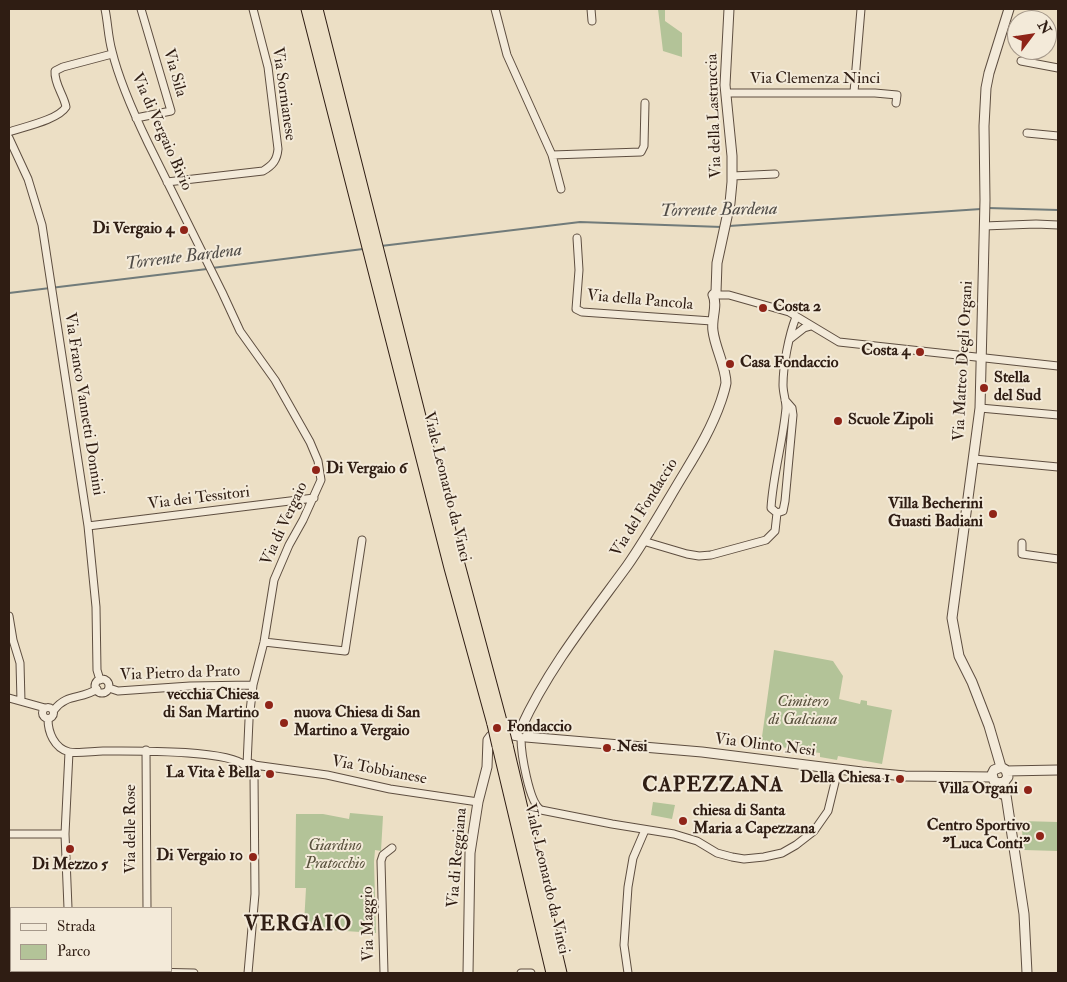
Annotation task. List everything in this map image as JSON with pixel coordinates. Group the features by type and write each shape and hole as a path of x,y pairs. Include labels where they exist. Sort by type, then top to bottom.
{"highway":[{"name":"Viale Leonardo da Vinci","path":"307,9 450,568 514,734 552,973"},
{"name":"Viale Leonardo da Vinci","path":"317,9 430,456 514,734 561,973"}],"street":[{"name":"Via di Vergaio Bivio","path":"105,9 112,54 136,118 206,262"},
{"name":"Via Sila","path":"136,118 171,111 141,9"},
{"name":"Via Sornianese","path":"167,182 263,171 272,166 277,157 278,149 268,68 253,9"},
{"path":"495,9 507,55 552,154 562,189"},
{"path":"591,9 592,21"},
{"name":"Via della Lastruccia","path":"721,238 731,197 732,176 731,136 726,94 729,9"},
{"path":"854,92 862,9"},
{"name":"Via Matteo Degli Organi","path":"1008,9 986,88 980,408 952,618 959,656 972,682 989,726 998,776 1006,804 1023,904 1027,973"},
{"path":"9,132 64,111 66,107 65,101 54,78 55,72 63,67 112,54"},
{"path":"1021,61 1058,68"},
{"name":"Via Clemenza Ninci","path":"726,94 854,92 897,95 896,103"},
{"path":"552,154 641,152 644,146 645,103"},
{"path":"1027,134 1058,136"},
{"name":"Via Franco Vannetti Donnini","path":"9,138 26,174 42,225 88,526 96,607 97,670 100,680"},
{"path":"732,176 775,174"},
{"path":"984,226 1058,225"},
{"name":"Via della Pancola","path":"577,238 579,270 576,309 582,312 712,321"},
{"name":"Via del Fondaccio","path":"514,734 570,644 643,541 713,422 726,384 715,346 712,321 717,295 717,263 721,238"},
{"name":"Via di Vergaio","path":"206,262 240,331 275,380 310,442 318,461 321,480 314,498 288,545 274,580 264,642 253,685 247,750 253,793 255,894 248,973"},
{"path":"717,295 735,297 789,312 839,342 1058,366"},
{"path":"777,513 771,508 771,500 785,412 783,380 796,317"},
{"path":"790,339 804,328 811,326"},
{"path":"777,513 782,511 785,501 793,415 792,408 785,399"},
{"path":"980,408 1058,415"},
{"path":"785,412 788,411 793,415"},
{"path":"974,459 1058,467"},
{"name":"Via dei Tessitori","path":"88,526 314,498"},
{"path":"643,541 687,554 711,555 766,540 774,531 777,513"},
{"path":"264,642 345,651 362,540"},
{"path":"1022,543 1022,554 1058,558"},
{"path":"9,616 13,640 20,663 21,701"},
{"path":"100,680 106,680 109,688 102,693 97,689 96,684 100,680"},
{"name":"Via Pietro da Prato","path":"109,688 118,692 190,686 253,685"},
{"name":"Via Pietro da Prato","path":"54,710 66,699 90,694 97,689"},
{"path":"9,698 54,710 53,716 48,719"},
{"path":"45,708 43,715 48,719 54,742 69,752 146,750 230,758 241,761 251,769"},
{"path":"514,734 524,762 533,800 538,808 645,830 674,834 697,841 717,853 744,859 782,853 814,831 828,811 838,770"},
{"name":"Via Olinto Nesi","path":"514,734 702,752 838,770 905,776 958,778 998,776 1026,771 1058,770"},
{"name":"Via di Reggiana","path":"468,973 469,867 478,802 487,767 489,738 514,734"},
{"name":"Via delle Rose","path":"146,750 147,907"},
{"path":"230,758 240,756 247,750"},
{"path":"68,907 65,834 69,752"},
{"name":"Via Tobbianese","path":"251,769 275,769 327,775 390,789 478,802"},
{"path":"628,973 624,944 628,887 633,858 645,830"},
{"path":"9,834 65,834"},
{"name":"Via Maggio","path":"384,973 382,861 383,854 392,848"},
{"path":"164,972 194,973"},
{"path":"521,973 531,973"}],"green space":[{"path":"658,9 665,9 665,21 682,33 682,57 663,51"},
{"name":"Cimitero di Galciana","path":"774,650 833,661 843,676 839,699 860,704 861,700 867,701 867,705 892,710 882,764 838,756 837,760 820,757 820,753 761,744"},
{"path":"653,802 675,805 672,819 651,815"},
{"name":"Giardino Pratocchio","path":"350,813 383,816 381,851 375,850 374,862 376,933 314,929 314,925 304,924 306,888 295,888 296,814 323,814 349,819"},
{"name":"Centro Sportivo \"Luca Conti\"","path":"1021,821 1058,822 1058,851 1024,850"}],"waterway":[{"name":"Torrente Bardena","path":"988,208 1058,210"},
{"name":"Torrente Bardena","path":"729,226 981,209"},
{"name":"Torrente Bardena","path":"381,246 580,222 722,227"},
{"name":"Torrente Bardena","path":"212,268 363,249"},
{"name":"Torrente Bardena","path":"9,293 207,269"}],"place":[{"name":"Di Vergaio 4","path":"184,230"},
{"name":"Costa 2","path":"763,308"},
{"name":"Costa 4","path":"920,352"},
{"name":"Casa Fondaccio","path":"730,364"},
{"name":"Stella del Sud","path":"984,388"},
{"name":"Scuole Zipoli","path":"838,421"},
{"name":"Di Vergaio 6","path":"316,470"},
{"name":"Villa Becherini Guasti Badiani","path":"993,514"},
{"name":"vecchia Chiesa di San Martino","path":"269,705"},
{"name":"nuova Chiesa di San Martino a Vergaio","path":"284,723"},
{"name":"Fondaccio","path":"497,728"},
{"name":"Nesi","path":"607,748"},
{"name":"La Vita è Bella","path":"270,774"},
{"name":"Della Chiesa 1","path":"900,779"},
{"name":"Villa Organi","path":"1028,790"},
{"name":"chiesa di Santa Maria a Capezzana","path":"683,821"},
{"name":"Centro Sportivo \"Luca Conti\"","path":"1040,836"},
{"name":"Di Mezzo 5","path":"70,849"},
{"name":"Di Vergaio 10","path":"253,857"}],"district":[{"name":"CAPEZZANA","path":"713,786"},
{"name":"VERGAIO","path":"298,925"}]}
